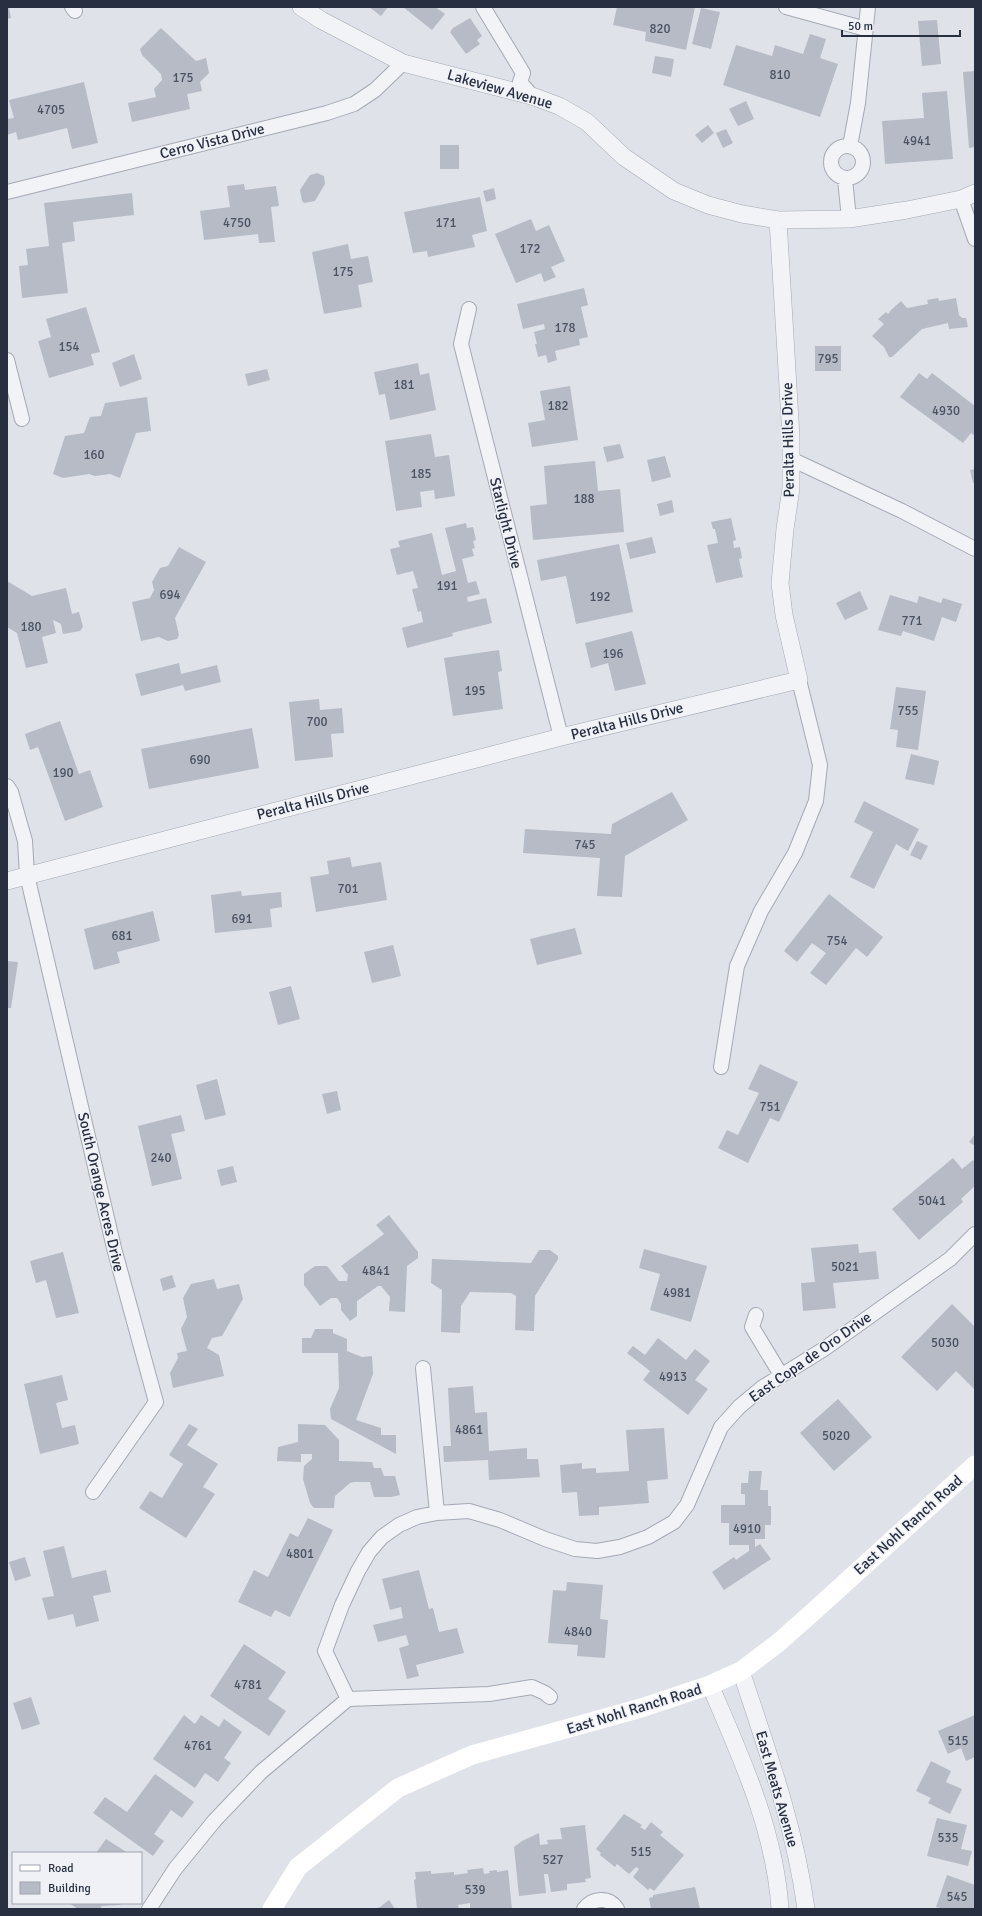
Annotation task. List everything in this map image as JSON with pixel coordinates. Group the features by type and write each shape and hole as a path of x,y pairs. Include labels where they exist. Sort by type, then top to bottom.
{"main road":[{"name":"East Nohl Ranch Road","path":"272,1909 298,1867 398,1788 472,1755 641,1708 710,1686 741,1671 778,1643 975,1465"}],"street":[{"name":"Lakeview Avenue","path":"301,7 321,20 403,63 532,96 559,106 587,122 624,157 674,191 708,205 742,214 778,220 849,219 907,210 968,196"},
{"path":"483,7 523,73 520,82 532,96"},
{"path":"786,7 866,29"},
{"path":"850,146 858,103 868,7"},
{"name":"Cerro Vista Drive","path":"7,192 327,113 354,104 375,90 403,63"},
{"path":"850,146 860,152 864,162 860,172 851,178 845,179 836,175 832,170 831,160 835,151 840,148 850,146"},
{"path":"845,179 849,219"},
{"path":"968,196 975,239"},
{"name":"Peralta Hills Drive","path":"7,881 561,737 799,680 784,615 780,583 785,529 792,488 778,220"},
{"name":"Starlight Drive","path":"469,309 461,344 561,737"},
{"path":"7,360 22,419"},
{"path":"791,459 902,511 975,549"},
{"path":"720,1067 737,966 761,911 795,854 816,801 820,765 799,680"},
{"path":"7,786 11,792 25,841 27,875"},
{"name":"South Orange Acres Drive","path":"27,875 114,1248 156,1402 93,1492"},
{"name":"East Copa de Oro Drive","path":"348,1699 325,1651 342,1605 369,1552 382,1537 399,1524 416,1517 437,1513 469,1511 575,1549 597,1551 620,1547 648,1537 674,1522 687,1505 721,1427 739,1407 781,1375 824,1349 950,1259 975,1234"},
{"path":"756,1315 752,1327 781,1375"},
{"path":"423,1368 437,1513"},
{"name":"East Meats Avenue","path":"741,1671 783,1800 800,1870 806,1909"},
{"name":"East Meats Avenue","path":"710,1686 750,1776 766,1830 779,1892 780,1909"},
{"path":"149,1909 176,1869 214,1820 261,1772 348,1699 490,1694 532,1687 545,1692 550,1698"},
{"path":"584,1909 596,1900 605,1900 617,1909"}],"building":[{"path":"7,7 9,7 11,18 7,19"},
{"path":"369,7 388,7 381,16"},
{"path":"403,7 435,7 445,14 432,30"},
{"path":"617,7 695,7 686,50 645,41 646,32 613,25"},
{"path":"701,8 720,12 711,49 692,44"},
{"path":"470,18 482,36 477,40 480,44 466,54 450,32 453,28"},
{"path":"937,20 941,64 922,66 918,21"},
{"path":"161,28 196,61 206,58 209,73 200,82 202,91 187,94 190,109 132,122 128,103 156,97 154,89 162,80 161,74 142,55 140,49"},
{"path":"810,34 826,39 820,58 838,64 820,117 723,85 736,45 772,56 775,45 803,54"},
{"path":"655,56 674,59 671,77 652,73"},
{"path":"975,71 975,147 969,148 963,72"},
{"path":"84,82 98,143 72,149 67,128 18,140 16,132 7,135 7,119 14,118 9,100"},
{"path":"947,91 953,159 885,164 882,121 924,118 922,93"},
{"path":"746,101 754,119 738,126 729,109"},
{"path":"708,125 714,133 702,143 695,135"},
{"path":"726,129 733,143 723,148 716,133"},
{"path":"440,145 459,145 459,169 440,169"},
{"path":"317,173 324,176 325,184 315,201 304,203 302,201 300,190 310,175"},
{"path":"244,184 245,190 276,186 279,206 271,207 275,242 259,243 258,234 204,240 200,211 230,207 227,186"},
{"path":"494,188 496,199 486,202 483,191"},
{"path":"132,193 134,215 73,222 75,241 62,243 68,293 22,298 19,266 28,265 26,249 49,246 44,203"},
{"path":"480,197 487,231 472,235 475,247 428,257 427,251 413,253 404,212"},
{"path":"531,219 536,231 549,225 565,261 551,267 556,277 544,282 541,273 516,283 495,234"},
{"path":"348,244 351,259 368,256 373,282 358,285 362,307 324,314 312,252"},
{"path":"584,288 588,305 581,307 588,337 579,339 580,345 555,351 557,360 548,363 546,355 538,357 535,344 537,344 534,332 545,329 544,324 523,329 517,304"},
{"path":"938,298 939,301 956,298 959,315 962,318 966,318 968,327 949,329 948,323 922,329 892,357 889,357 884,347 872,336 884,324 878,319 886,312 888,314 901,301 907,308 928,304 927,300"},
{"path":"86,307 100,352 91,354 94,365 49,378 38,341 51,337 46,319"},
{"path":"815,346 841,346 841,371 815,371"},
{"path":"134,354 142,379 120,387 112,363"},
{"path":"418,363 420,375 429,373 436,410 390,420 385,394 379,395 374,372"},
{"path":"267,369 270,380 248,386 245,374"},
{"path":"919,373 927,379 932,373 975,406 975,436 971,433 963,443 900,397"},
{"path":"570,386 578,440 532,447 528,423 545,420 540,391"},
{"path":"147,397 151,431 136,433 120,478 110,474 95,476 89,474 63,478 53,474 65,436 84,433 90,417 101,416 105,403"},
{"path":"431,434 435,457 449,455 455,496 435,499 434,490 420,492 422,507 396,511 385,441"},
{"path":"620,444 624,458 607,462 603,447"},
{"path":"665,456 671,477 652,482 647,460"},
{"path":"595,461 598,491 620,489 624,532 533,540 530,506 547,504 544,466"},
{"path":"975,469 975,482 973,483 970,470"},
{"path":"672,500 674,512 660,516 657,504"},
{"path":"731,518 736,540 733,541 734,548 740,547 742,558 739,559 743,577 716,583 707,545 718,543 715,529 713,529 711,522"},
{"path":"466,523 467,528 473,527 476,540 473,541 475,548 472,549 474,556 462,559 468,583 476,581 480,594 467,597 468,602 486,598 492,623 452,633 453,636 407,648 402,628 423,622 421,611 418,612 412,589 418,588 413,571 397,575 390,549 400,547 398,541 432,533 442,575 456,571 445,528"},
{"path":"652,537 656,553 630,559 626,543"},
{"path":"619,544 633,612 576,624 566,576 541,581 537,560"},
{"path":"179,547 206,562 175,618 179,635 177,639 168,641 159,637 141,641 132,602 150,598 154,590 152,582 160,568 168,566"},
{"path":"7,581 32,596 66,588 72,614 79,612 83,627 80,631 63,634 61,624 53,620 56,633 42,637 48,663 26,668 17,633 7,627"},
{"path":"860,591 868,609 845,620 836,603"},
{"path":"890,595 917,603 919,596 941,603 943,598 962,604 956,622 942,617 934,641 903,631 901,636 878,630"},
{"path":"632,631 646,684 615,691 608,663 591,668 585,643"},
{"path":"499,650 502,671 498,672 503,709 453,716 444,658"},
{"path":"179,663 181,674 217,665 221,682 185,691 183,685 141,696 135,674"},
{"path":"896,687 926,691 918,750 896,747 898,730 890,729"},
{"path":"319,699 320,710 342,708 344,733 331,734 333,757 295,761 289,702"},
{"path":"60,721 79,774 90,770 103,807 65,821 38,747 30,750 25,734"},
{"path":"252,728 259,768 149,789 141,749"},
{"path":"911,754 939,761 934,785 905,779"},
{"path":"672,792 688,820 625,856 622,897 597,896 600,858 523,853 525,829 611,834 612,824"},
{"path":"864,801 919,829 908,851 896,844 874,889 850,877 873,832 854,822"},
{"path":"917,841 928,846 921,860 910,855"},
{"path":"350,857 352,867 381,862 387,900 316,912 310,877 329,874 327,861"},
{"path":"241,891 242,896 281,892 282,907 270,909 272,927 215,933 211,895"},
{"path":"829,894 883,937 867,957 856,948 826,985 810,973 826,953 812,943 797,962 784,951"},
{"path":"153,911 160,941 117,952 120,963 94,970 84,929"},
{"path":"575,928 582,954 537,965 530,939"},
{"path":"393,945 401,976 372,983 364,952"},
{"path":"7,961 18,962 11,1008 7,1008"},
{"path":"291,986 300,1019 278,1025 269,992"},
{"path":"760,1064 798,1082 779,1122 770,1118 748,1163 718,1148 727,1130 738,1135 759,1093 748,1089"},
{"path":"217,1079 226,1115 205,1120 196,1085"},
{"path":"337,1091 341,1110 327,1114 322,1094"},
{"path":"181,1115 185,1131 171,1134 182,1179 152,1186 138,1126"},
{"path":"975,1134 975,1146 969,1142"},
{"path":"953,1158 962,1169 973,1160 975,1163 975,1186 961,1199 963,1202 919,1240 892,1209"},
{"path":"233,1166 237,1182 221,1186 217,1170"},
{"path":"389,1215 418,1252 418,1258 407,1266 405,1312 389,1311 390,1297 381,1286 378,1286 357,1301 357,1316 350,1321 341,1310 341,1304 337,1298 331,1298 320,1306 304,1285 304,1274 315,1266 327,1266 339,1281 347,1281 348,1275 341,1266 384,1234 376,1225"},
{"path":"858,1244 859,1253 876,1251 879,1279 833,1283 836,1308 803,1311 801,1283 815,1282 811,1248"},
{"path":"644,1249 707,1266 691,1322 650,1310 660,1274 639,1268"},
{"path":"539,1250 550,1250 558,1256 558,1259 535,1296 534,1331 515,1330 516,1296 511,1293 470,1292 461,1306 460,1333 441,1332 442,1290 431,1283 432,1259 531,1263"},
{"path":"63,1252 79,1313 56,1318 46,1280 36,1283 30,1261"},
{"path":"172,1275 176,1287 163,1291 160,1279"},
{"path":"214,1279 217,1289 239,1284 243,1299 222,1336 212,1338 207,1348 219,1355 224,1376 173,1388 170,1373 178,1358 177,1353 187,1351 181,1329 187,1317 183,1298 191,1284"},
{"path":"952,1304 975,1327 975,1390 956,1371 937,1391 901,1357"},
{"path":"315,1329 333,1329 333,1333 347,1339 347,1351 362,1357 372,1356 373,1374 356,1420 381,1428 381,1435 396,1435 396,1454 331,1419 330,1409 339,1388 338,1353 302,1353 302,1338 311,1338"},
{"path":"658,1338 686,1360 695,1349 710,1361 695,1380 708,1389 688,1415 643,1380 650,1371 627,1353 633,1346 645,1355"},
{"path":"62,1375 68,1400 56,1403 62,1428 75,1425 79,1444 40,1454 24,1384"},
{"path":"473,1386 475,1413 487,1412 489,1451 527,1448 527,1459 538,1459 540,1477 489,1480 488,1460 444,1462 443,1446 451,1446 448,1388"},
{"path":"838,1399 872,1437 834,1471 800,1433"},
{"path":"189,1424 198,1429 187,1445 218,1464 203,1487 215,1494 186,1538 139,1508 150,1491 162,1498 183,1464 169,1455"},
{"path":"298,1424 325,1425 339,1440 339,1461 372,1462 374,1468 381,1468 384,1476 395,1476 400,1495 391,1497 374,1497 370,1482 354,1482 350,1483 335,1496 334,1508 314,1508 310,1503 303,1479 304,1466 312,1459 312,1454 301,1454 301,1462 277,1461 278,1447 298,1442"},
{"path":"664,1428 668,1479 647,1481 649,1503 599,1507 599,1515 579,1516 577,1492 562,1493 560,1465 582,1463 582,1469 596,1468 596,1473 629,1471 626,1430"},
{"path":"749,1471 762,1471 760,1490 768,1490 768,1506 771,1506 771,1525 765,1525 765,1539 755,1539 755,1547 760,1544 771,1559 724,1590 712,1572 734,1557 736,1560 749,1551 749,1545 729,1545 729,1523 721,1523 721,1505 745,1505 745,1494 741,1494 741,1483 748,1483"},
{"path":"308,1518 333,1530 290,1617 275,1610 271,1617 238,1602 254,1570 268,1577 290,1533 298,1537"},
{"path":"64,1546 72,1578 106,1570 111,1592 93,1596 99,1621 76,1627 73,1614 48,1620 42,1598 54,1596 43,1551"},
{"path":"25,1557 31,1576 15,1581 9,1562"},
{"path":"419,1570 429,1609 433,1608 439,1632 457,1628 464,1653 416,1665 419,1676 407,1679 399,1648 409,1645 406,1635 378,1642 373,1625 403,1618 401,1607 390,1610 382,1579"},
{"path":"567,1582 603,1585 600,1619 608,1620 605,1658 577,1656 578,1645 548,1643 553,1590 566,1591"},
{"path":"244,1644 286,1672 268,1699 286,1711 269,1736 210,1696"},
{"path":"31,1697 40,1724 22,1730 13,1703"},
{"path":"184,1715 195,1724 201,1715 219,1727 224,1719 242,1732 224,1758 231,1763 218,1782 205,1773 195,1788 153,1759"},
{"path":"975,1715 975,1757 966,1761 961,1748 948,1754 938,1731"},
{"path":"931,1761 951,1771 946,1782 962,1789 950,1814 928,1803 931,1798 916,1791"},
{"path":"155,1774 194,1802 182,1818 171,1810 154,1834 164,1841 153,1856 93,1813 105,1797 127,1812"},
{"path":"624,1814 642,1825 640,1827 645,1830 651,1822 663,1832 660,1835 684,1855 654,1891 650,1888 648,1890 633,1877 639,1869 636,1867 629,1874 617,1864 615,1867 600,1855 601,1853 596,1849"},
{"path":"937,1818 967,1825 961,1849 972,1851 968,1866 927,1856"},
{"path":"585,1825 591,1878 585,1879 586,1882 567,1884 567,1890 551,1892 548,1874 544,1874 546,1893 519,1896 514,1847 522,1841 539,1833 540,1845 548,1844 547,1840 562,1839 560,1828"},
{"path":"106,1839 126,1852 97,1852"},
{"path":"483,1868 484,1874 490,1873 489,1871 497,1870 497,1872 508,1870 512,1909 470,1909 470,1903 458,1905 459,1909 417,1909 414,1880 416,1879 415,1872 431,1871 431,1874 454,1872 454,1875 468,1873 467,1870"},
{"path":"947,1875 975,1885 975,1909 943,1909 936,1907"},
{"path":"695,1887 700,1909 651,1909 649,1898 653,1897 653,1895"},
{"path":"389,1900 395,1909 374,1909 380,1907"},
{"path":"70,1904 121,1904 102,1906 100,1909 78,1909"}]}
